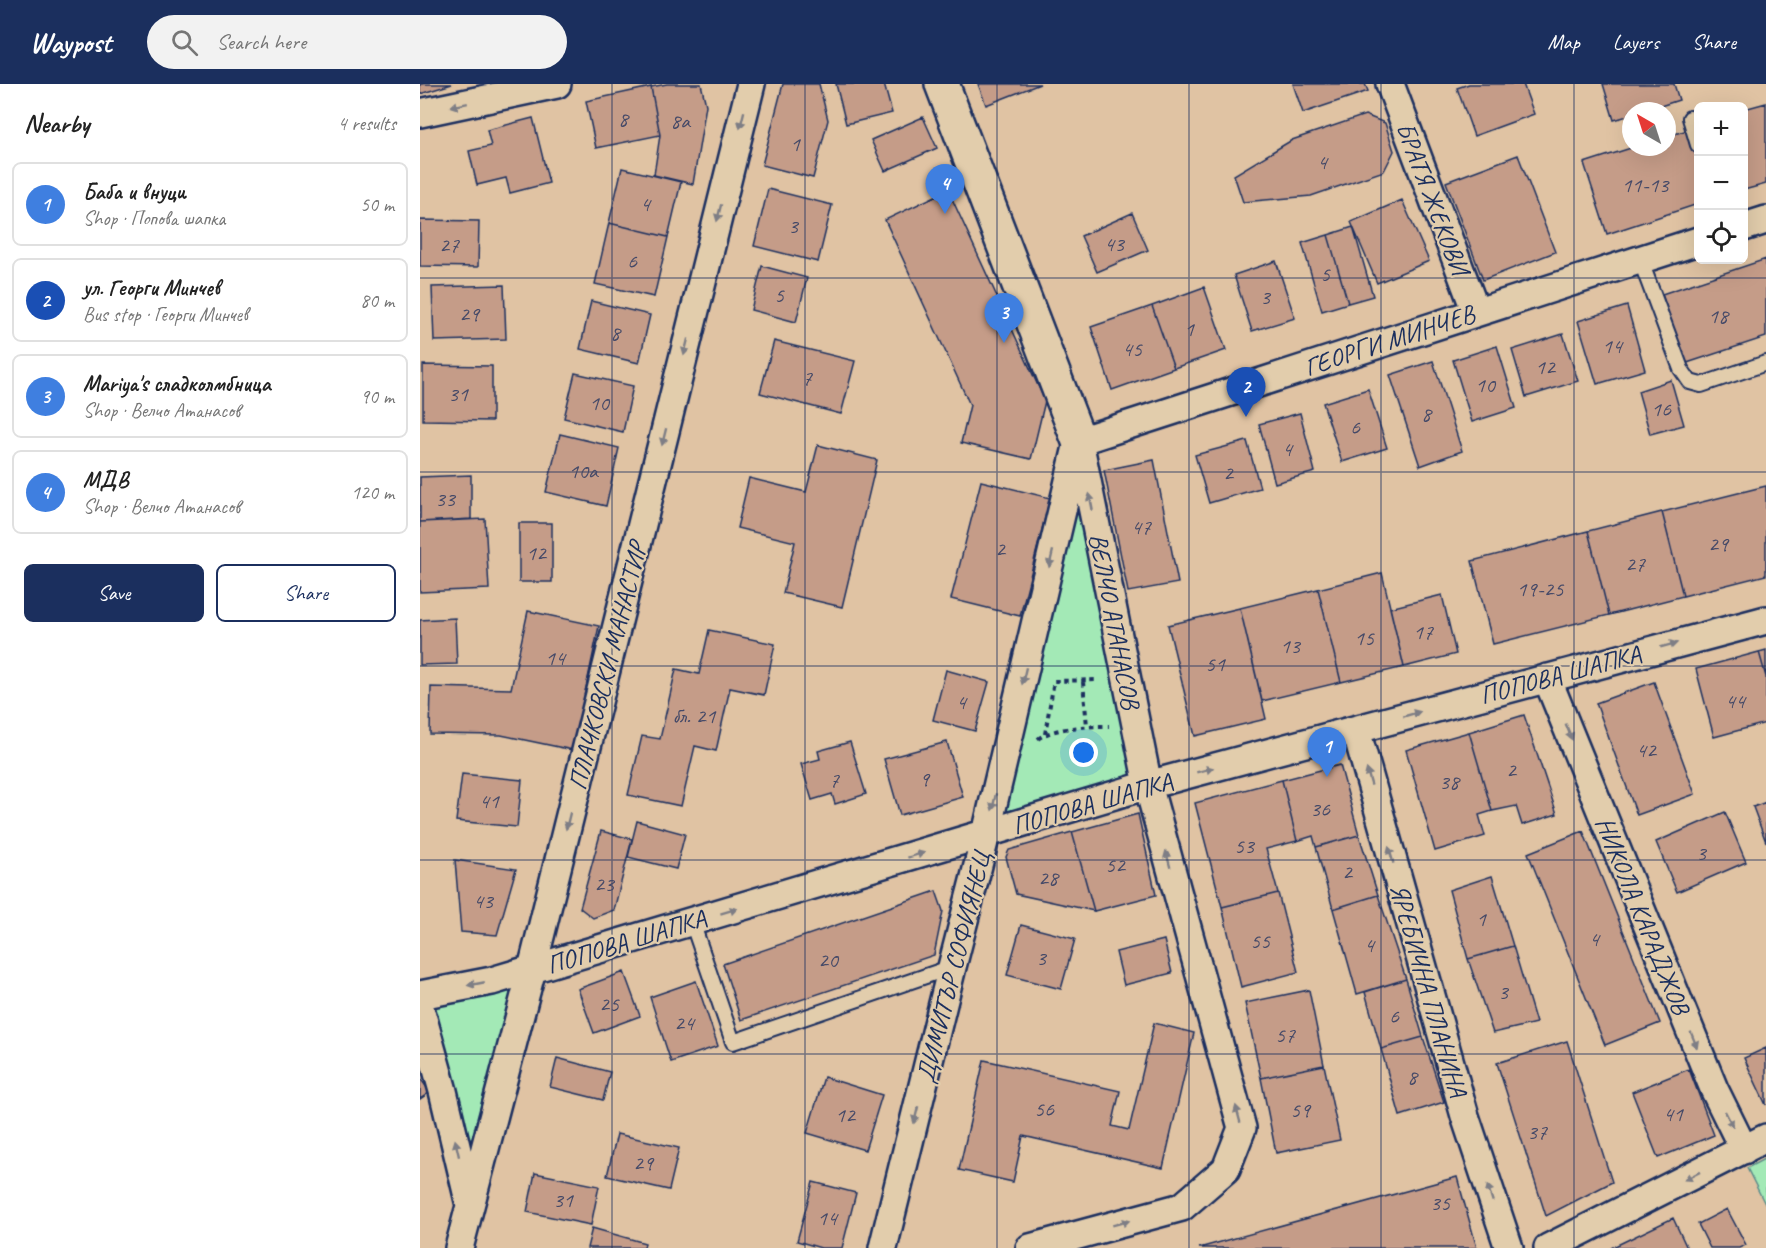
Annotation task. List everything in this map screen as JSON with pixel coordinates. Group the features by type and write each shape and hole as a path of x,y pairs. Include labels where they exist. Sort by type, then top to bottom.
{"street":[{"path":"420,113 557,84"},
{"name":"ПЛАЧКОВСКИ МАНАСТИР","path":"459,1248 532,969 751,84"},
{"name":"ВЕЛЧО АТАНАСОВ","path":"942,84 1079,441 1148,785 1242,1128 1226,1169 1182,1208 1030,1248"},
{"name":"БРАТЯ ЖЕКОВИ","path":"1390,84 1476,312"},
{"path":"1748,225 1766,220"},
{"name":"ГЕОРГИ МИНЧЕВ","path":"1079,441 1694,242"},
{"name":"ДИМИТЪР СОФИЯНЕЦ","path":"883,1248 1002,770 1079,441"},
{"name":"ПОПОВА ШАПКА","path":"420,995 492,981 1148,785 1766,620"},
{"name":"НИКОЛА КАРАДЖОВ","path":"1547,678 1714,1089 1755,1144"},
{"name":"ЯРЕБИЧНА ПЛАНИНА","path":"1356,730 1465,1116 1509,1248"},
{"path":"420,1008 443,1091 470,1205"},
{"path":"1548,1248 1755,1144"}],"lane":[{"path":"1690,118 1694,132"},
{"path":"1640,259 1681,369 1690,382 1701,385 1766,363"},
{"path":"692,922 733,1042 952,967"}],"path":[{"path":"1045,734 1054,681 1083,682 1126,677"},
{"path":"1083,682 1087,726"},
{"path":"1002,770 1045,734 1087,726 1137,726"}],"green space":[{"path":"1079,441 1148,785 986,834"},
{"path":"532,969 470,1205 423,999"},
{"path":"1766,1158 1766,1206 1747,1168"}],"building":[{"path":"420,84 452,84 420,94"},
{"path":"667,84 701,84 706,105 693,184 654,175 660,135 651,87"},
{"path":"783,84 819,84 828,120 813,178 762,165"},
{"path":"836,84 884,84 892,113 846,124"},
{"path":"978,84 1040,84 986,105"},
{"path":"1293,84 1365,84 1368,91 1303,113"},
{"path":"1469,84 1523,84 1534,114 1474,136 1457,88"},
{"path":"1603,84 1674,84 1679,100 1622,102 1622,118 1614,120"},
{"path":"651,87 660,135 596,148 586,101"},
{"path":"1766,103 1766,184 1748,189 1748,156 1748,108"},
{"path":"1365,115 1385,123 1394,151 1384,171 1311,196 1243,202 1234,175 1292,140"},
{"path":"923,117 937,148 885,171 871,140"},
{"path":"533,118 549,183 510,193 506,178 477,185 469,151 491,146 487,130"},
{"path":"1688,130 1694,149 1694,205 1607,234 1584,163 1622,151 1622,156 1676,156 1676,133"},
{"path":"1518,155 1555,252 1483,280 1446,182"},
{"path":"622,168 681,182 668,237 609,223"},
{"path":"768,189 832,205 818,262 754,246"},
{"path":"948,190 1045,401 1031,459 961,443 970,405 885,220"},
{"path":"1402,200 1429,261 1377,283 1351,222"},
{"path":"1132,213 1148,250 1097,272 1081,236"},
{"path":"420,220 479,221 478,267 420,266"},
{"path":"609,223 668,237 654,297 595,284"},
{"path":"1353,227 1373,296 1348,303 1328,235"},
{"path":"1328,235 1348,303 1322,311 1302,243"},
{"path":"1766,259 1766,337 1684,364 1662,294"},
{"path":"1276,261 1295,318 1252,331 1234,275"},
{"path":"762,266 807,278 796,322 751,310"},
{"path":"504,285 506,339 434,341 432,287"},
{"path":"1204,287 1226,350 1174,368 1152,306"},
{"path":"591,301 650,315 639,363 580,349"},
{"path":"1152,306 1174,368 1112,390 1091,327"},
{"path":"1627,306 1645,370 1597,384 1578,321"},
{"path":"1563,334 1578,381 1526,397 1512,350"},
{"path":"774,341 855,361 841,414 760,393"},
{"path":"1497,346 1516,408 1472,422 1453,360"},
{"path":"1433,361 1462,451 1420,466 1390,375"},
{"path":"423,365 492,366 492,421 423,420"},
{"path":"575,373 633,386 623,432 564,418"},
{"path":"1671,380 1684,425 1650,434 1638,391"},
{"path":"1368,389 1387,448 1342,462 1323,403"},
{"path":"1300,413 1315,472 1275,483 1259,424"},
{"path":"560,434 619,448 606,506 546,492"},
{"path":"1247,441 1260,488 1209,503 1195,455"},
{"path":"818,445 877,460 842,607 783,593 795,542 737,528 749,478 806,492"},
{"path":"1154,460 1178,583 1128,592 1104,470"},
{"path":"471,475 471,519 420,522 420,477"},
{"path":"981,481 1050,498 1020,616 951,599"},
{"path":"1766,486 1766,575 1683,596 1662,512"},
{"path":"1662,512 1683,596 1609,615 1588,531"},
{"path":"485,519 489,589 420,592 420,522"},
{"path":"519,523 552,523 552,582 519,582"},
{"path":"1588,531 1609,615 1493,644 1472,561"},
{"path":"1382,573 1404,667 1341,682 1318,589"},
{"path":"1318,589 1341,682 1262,701 1240,608"},
{"path":"1442,595 1456,654 1404,667 1390,608"},
{"path":"1240,608 1266,719 1195,736 1168,625"},
{"path":"528,611 599,626 573,750 501,735 430,734 431,687 511,689"},
{"path":"455,618 457,664 420,665 420,620"},
{"path":"709,630 775,644 764,695 730,688 716,751 695,746 681,806 628,795 642,736 660,739 676,669 699,674"},
{"path":"1766,650 1766,677 1759,652"},
{"path":"1759,652 1766,677 1766,723 1714,737 1696,669"},
{"path":"946,670 989,682 975,731 933,720"},
{"path":"1654,682 1695,794 1637,815 1596,703"},
{"path":"1524,715 1557,814 1522,825 1516,806 1492,811 1469,732"},
{"path":"1469,732 1492,811 1479,815 1485,836 1435,851 1406,750"},
{"path":"850,742 866,794 835,804 832,794 812,800 801,764 820,759 818,751"},
{"path":"947,742 963,797 900,815 884,759"},
{"path":"1340,765 1359,835 1316,847 1313,836 1297,841 1282,780"},
{"path":"462,774 522,780 517,827 456,821"},
{"path":"1282,780 1297,841 1266,849 1278,893 1222,907 1195,803"},
{"path":"1766,802 1766,842 1753,807"},
{"path":"1725,812 1746,862 1677,892 1656,842"},
{"path":"1138,814 1156,895 1094,911 1072,832"},
{"path":"637,821 685,834 676,869 628,857"},
{"path":"601,831 632,839 614,910 593,918 580,908"},
{"path":"1583,831 1660,1023 1605,1045 1528,853"},
{"path":"1072,832 1094,911 1016,894 1006,857 1009,850"},
{"path":"1359,835 1378,895 1333,909 1316,847"},
{"path":"455,860 516,869 497,935 461,932"},
{"path":"1492,876 1513,946 1468,959 1449,890"},
{"path":"936,891 943,911 934,955 741,1020 723,964"},
{"path":"1278,893 1298,972 1241,987 1222,907"},
{"path":"1378,895 1406,979 1357,994 1333,909"},
{"path":"1021,925 1075,939 1061,989 1007,975"},
{"path":"1164,940 1172,973 1124,985 1116,952"},
{"path":"1513,946 1536,1023 1493,1033 1468,959"},
{"path":"624,972 640,1016 594,1033 578,989"},
{"path":"1406,979 1423,1037 1381,1049 1365,992"},
{"path":"696,981 718,1046 671,1062 650,997"},
{"path":"1309,990 1324,1065 1261,1078 1245,1003"},
{"path":"1154,1023 1194,1033 1163,1168 1023,1136 1013,1182 959,1170 984,1060 1120,1091 1112,1126 1129,1130"},
{"path":"1423,1037 1444,1102 1400,1116 1381,1049"},
{"path":"1567,1041 1612,1182 1546,1216 1497,1063"},
{"path":"1766,1048 1766,1105 1744,1058"},
{"path":"557,1058 610,1072 603,1100 550,1087"},
{"path":"1324,1065 1340,1140 1276,1153 1261,1078"},
{"path":"1689,1069 1714,1135 1658,1158 1632,1092"},
{"path":"824,1077 882,1095 865,1150 807,1133"},
{"path":"420,1078 430,1092 420,1099"},
{"path":"617,1134 679,1148 669,1190 607,1176"},
{"path":"535,1173 599,1186 591,1225 527,1212"},
{"path":"1457,1177 1477,1248 1199,1248"},
{"path":"813,1182 856,1193 842,1248 821,1248 797,1241"},
{"path":"1727,1209 1746,1245 1739,1248 1710,1248 1698,1224"},
{"path":"1673,1218 1687,1248 1611,1248"},
{"path":"592,1228 645,1243 644,1248 587,1248"}],"place":[{"name":"МДВ","path":"945,214"},
{"name":"Mariya's сладколмбница","path":"1004,343"},
{"name":"ул. Георги Минчев","path":"1246,417"},
{"name":"Баба и внуци","path":"1327,777"}]}
